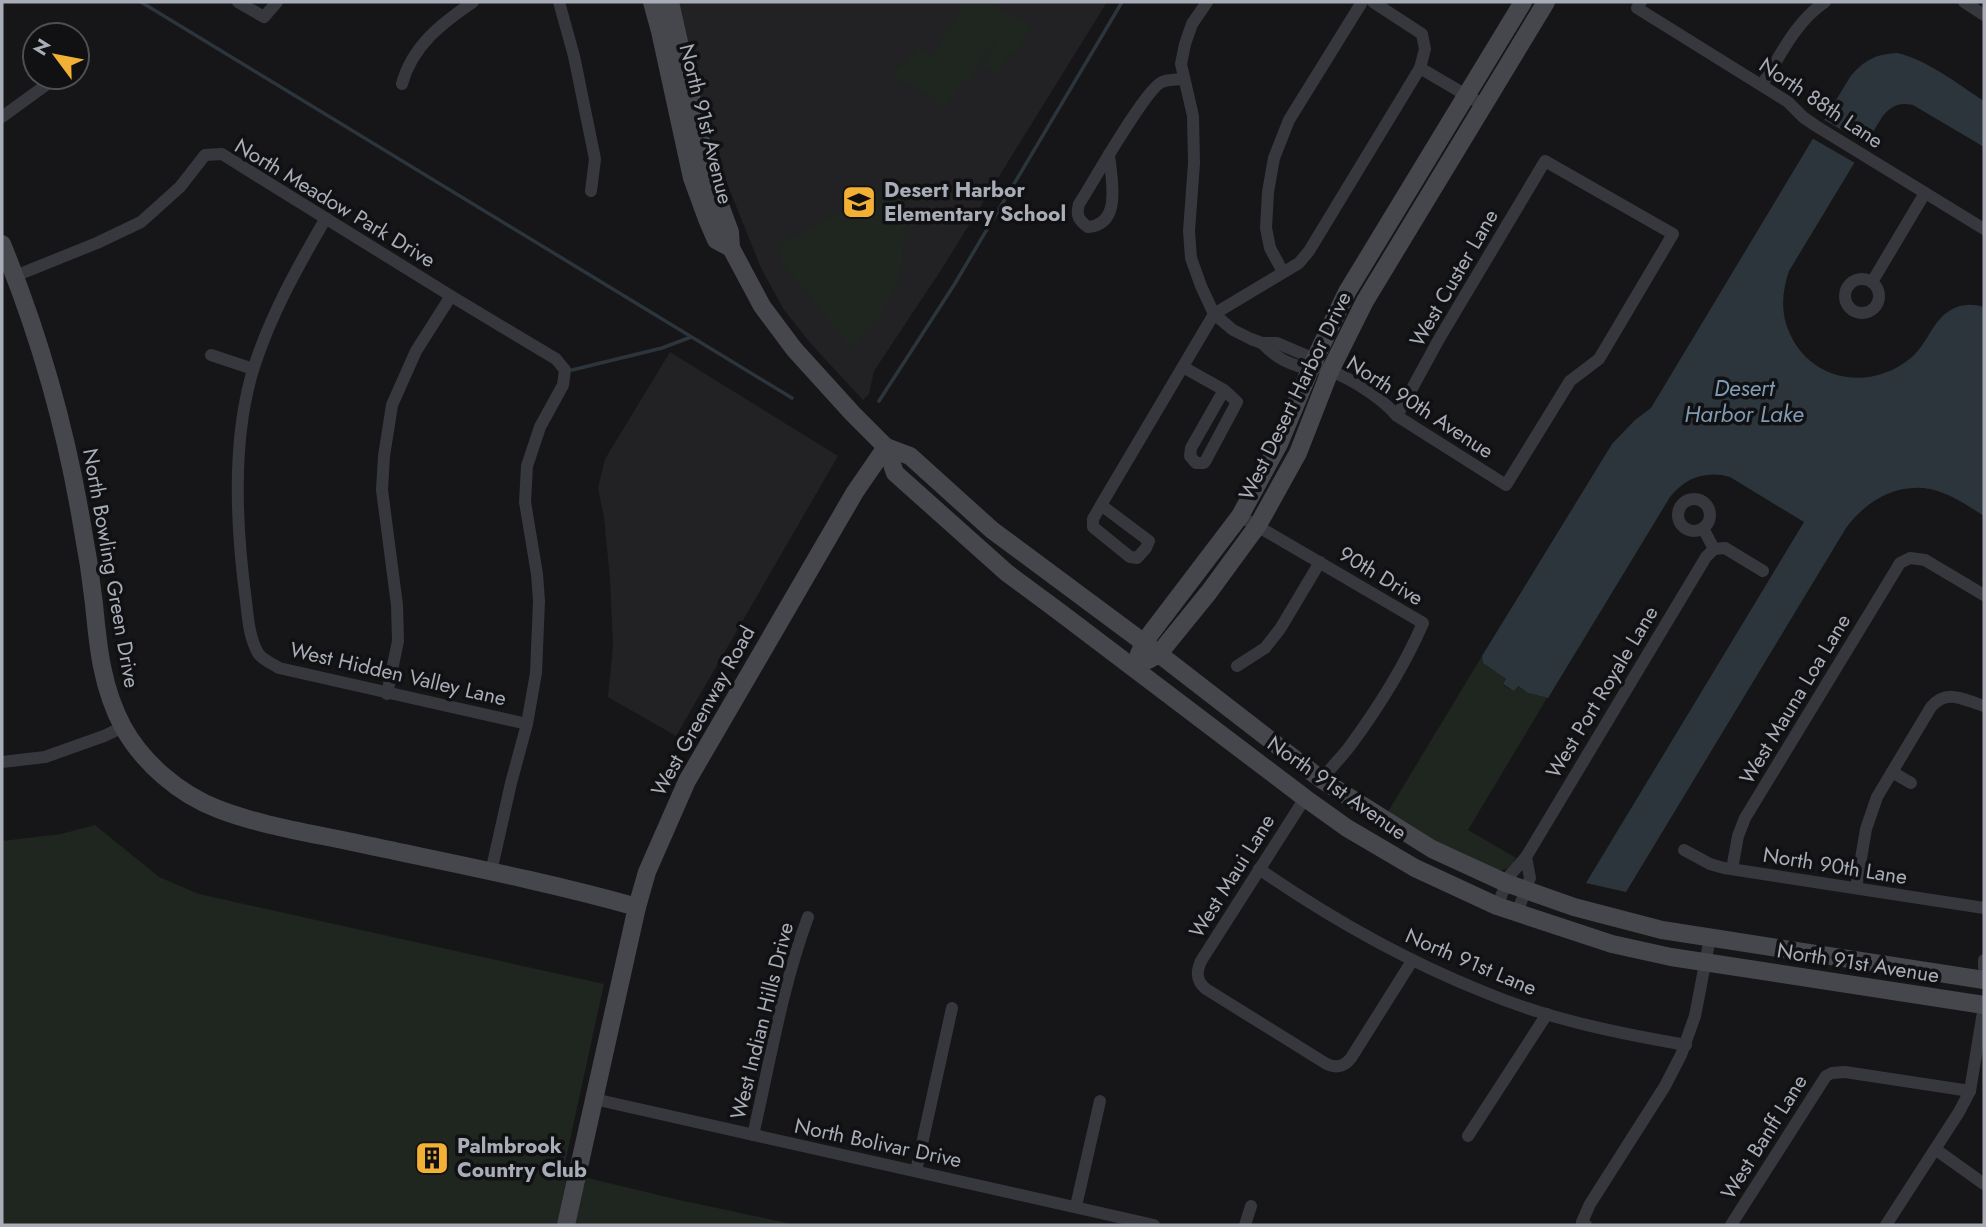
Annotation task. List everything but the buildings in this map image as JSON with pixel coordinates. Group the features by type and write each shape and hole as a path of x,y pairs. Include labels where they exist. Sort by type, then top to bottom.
{"street":[{"path":"238,2 264,18 277,2"},
{"path":"402,84 407,66 432,34 474,2"},
{"path":"559,2 574,56 596,159 591,191"},
{"name":"North 91st Avenue","path":"652,2 690,131"},
{"name":"North 91st Avenue","path":"670,2 690,131 692,178 716,240 731,248 748,284 775,326 828,387 886,447 910,456 992,530 1322,780 1414,839 1458,862 1506,883 1602,916 1710,938 1984,981"},
{"path":"1207,2 1192,24 1181,64 1194,126 1189,231 1191,258 1214,314"},
{"path":"1283,272 1270,248 1266,228 1273,158 1289,120 1362,2"},
{"path":"1101,505 1149,541 1138,558 1130,556 1093,527 1093,519 1101,505 1214,314 1299,263 1309,251 1420,68 1425,49 1422,34 1373,2"},
{"name":"West Desert Harbor Drive","path":"1134,667 1144,643 1240,516 1279,444 1312,365 1347,292 1523,2"},
{"name":"West Desert Harbor Drive","path":"1134,667 1159,654 1258,525 1298,453 1331,372 1365,301 1546,2"},
{"path":"1762,85 1796,31 1815,8 1825,2"},
{"path":"1964,2 1984,15"},
{"name":"North 88th Lane","path":"1639,5 1788,102 1816,127 1984,229"},
{"path":"1420,68 1483,105"},
{"path":"1109,154 1112,203 1109,216 1101,224 1088,227 1080,222 1076,212 1109,154 1160,82 1184,79"},
{"path":"2,117 38,91"},
{"name":"North Meadow Park Drive","path":"15,276 141,222 180,187 205,155 222,154 556,359 565,370 563,385 540,427 527,466 525,488 526,514 539,601 536,673 527,724"},
{"name":"West Custer Lane","path":"1397,416 1439,339 1545,161 1673,234 1599,359 1570,380 1506,485"},
{"path":"1872,282 1925,193"},
{"name":"West Hidden Valley Lane","path":"326,218 295,271 269,325 253,369 243,415 237,493 243,583 251,639 259,656 279,668 527,724"},
{"name":"North Bowling Green Drive","path":"2,244 40,349 69,457 91,579 102,673 123,727 167,779 217,808 262,823 491,872 637,907"},
{"path":"387,694 398,641 397,605 382,490 392,405 416,351 451,296"},
{"name":"North 90th Avenue","path":"1214,314 1233,330 1262,343 1272,354 1300,367 1312,365 1346,378 1387,404 1397,416 1506,485"},
{"path":"211,355 253,369"},
{"path":"1183,367 1224,390 1237,402 1206,460 1200,464 1196,463 1190,456 1191,448 1224,390"},
{"name":"North 91st Avenue","path":"886,447 895,473 1007,573 1305,798 1347,828 1415,868 1497,906 1612,944 1705,962 1984,1005"},
{"name":"West Greenway Road","path":"566,1225 637,907 648,872 687,781 855,492 886,447"},
{"name":"90th Drive","path":"1240,516 1423,624 1393,681 1349,747 1322,780"},
{"path":"1703,528 1714,549 1725,548 1763,571"},
{"name":"West Port Royale Lane","path":"1497,906 1514,869 1526,857 1706,557 1714,549"},
{"name":"West Mauna Loa Lane","path":"1732,869 1738,836 1745,818 1897,567 1910,558 1925,560 1984,594"},
{"path":"1237,666 1265,648 1280,629 1320,562"},
{"path":"1856,888 1866,829 1877,797 1931,707 1943,697 1957,697 1984,706"},
{"path":"491,872 527,724"},
{"path":"2,762 46,757 123,727"},
{"path":"1892,772 1911,783"},
{"name":"West Maui Lane","path":"1305,798 1201,961 1197,977 1199,982 1206,989 1325,1063 1339,1067 1351,1058 1412,961"},
{"name":"North 90th Lane","path":"1684,850 1710,864 1732,869 1984,908"},
{"name":"West Port Royale Lane","path":"1517,913 1530,878 1526,857"},
{"name":"North 91st Lane","path":"1259,869 1309,904 1412,961 1486,993 1547,1014 1618,1033 1686,1045"},
{"name":"West Indian Hills Drive","path":"753,1135 784,995 808,916"},
{"path":"1584,1223 1590,1204 1671,1076 1686,1045 1695,1016 1710,938"},
{"path":"1984,960 1984,968"},
{"path":"1886,1225 1970,1091 1984,1005"},
{"path":"916,1171 952,1008"},
{"path":"1468,1136 1547,1014"},
{"name":"West Banff Lane","path":"1731,1225 1821,1082 1832,1073 1845,1072 1970,1091"},
{"name":"North Bolivar Drive","path":"594,1099 1154,1225"},
{"path":"1076,1206 1100,1101"},
{"path":"1935,1149 1984,1184"},
{"path":"1245,1225 1251,1206"}],"shaded area":[{"name":"Desert Harbor Elementary School","path":"678,2 1107,2 943,267 874,371 869,394 863,400 784,310 761,268 724,176 704,117"},
{"path":"965,2 988,2 1031,27 1014,55 1010,53 998,74 983,65 996,44 993,43 968,82 964,80 945,106 891,75 921,48 933,55"},
{"path":"893,184 905,228 901,276 880,315 852,349 777,256 783,242"},
{"path":"670,352 838,456 676,736 608,697 613,645 610,579 604,517 598,488 605,459"},
{"path":"1482,656 1483,663 1506,679 1503,685 1514,691 1517,686 1528,693 1547,698 1468,830 1516,858 1507,868 1499,871 1439,844 1386,815"},
{"name":"Palmbrook Country Club","path":"95,825 159,877 199,894 604,984 563,1172 797,1225 2,1225 2,841 61,834"}],"water":[{"name":"Desert Harbor Lake","path":"1897,53 1931,67 1984,101 1984,147 1913,105 1899,105 1889,110 1882,117 1789,271 1783,310 1790,334 1800,350 1813,363 1828,372 1862,378 1880,375 1912,357 1938,321 1949,311 1966,305 1984,307 1984,516 1945,494 1917,488 1883,496 1854,518 1626,892 1586,883 1804,522 1730,477 1713,474 1689,480 1670,497 1548,698 1528,693 1518,686 1514,691 1503,684 1506,679 1483,663 1482,656 1612,444 1651,408 1850,77 1870,59"}],"pier":[{"path":"1821,118 1866,144 1855,163 1810,137"}],"waterway":[{"path":"141,2 792,398"},
{"path":"879,401 954,285 1122,2"},
{"path":"572,370 662,348 691,337"}],"place":[{"name":"Desert Harbor Elementary School","path":"859,202"},
{"name":"Palmbrook Country Club","path":"432,1158"}]}
